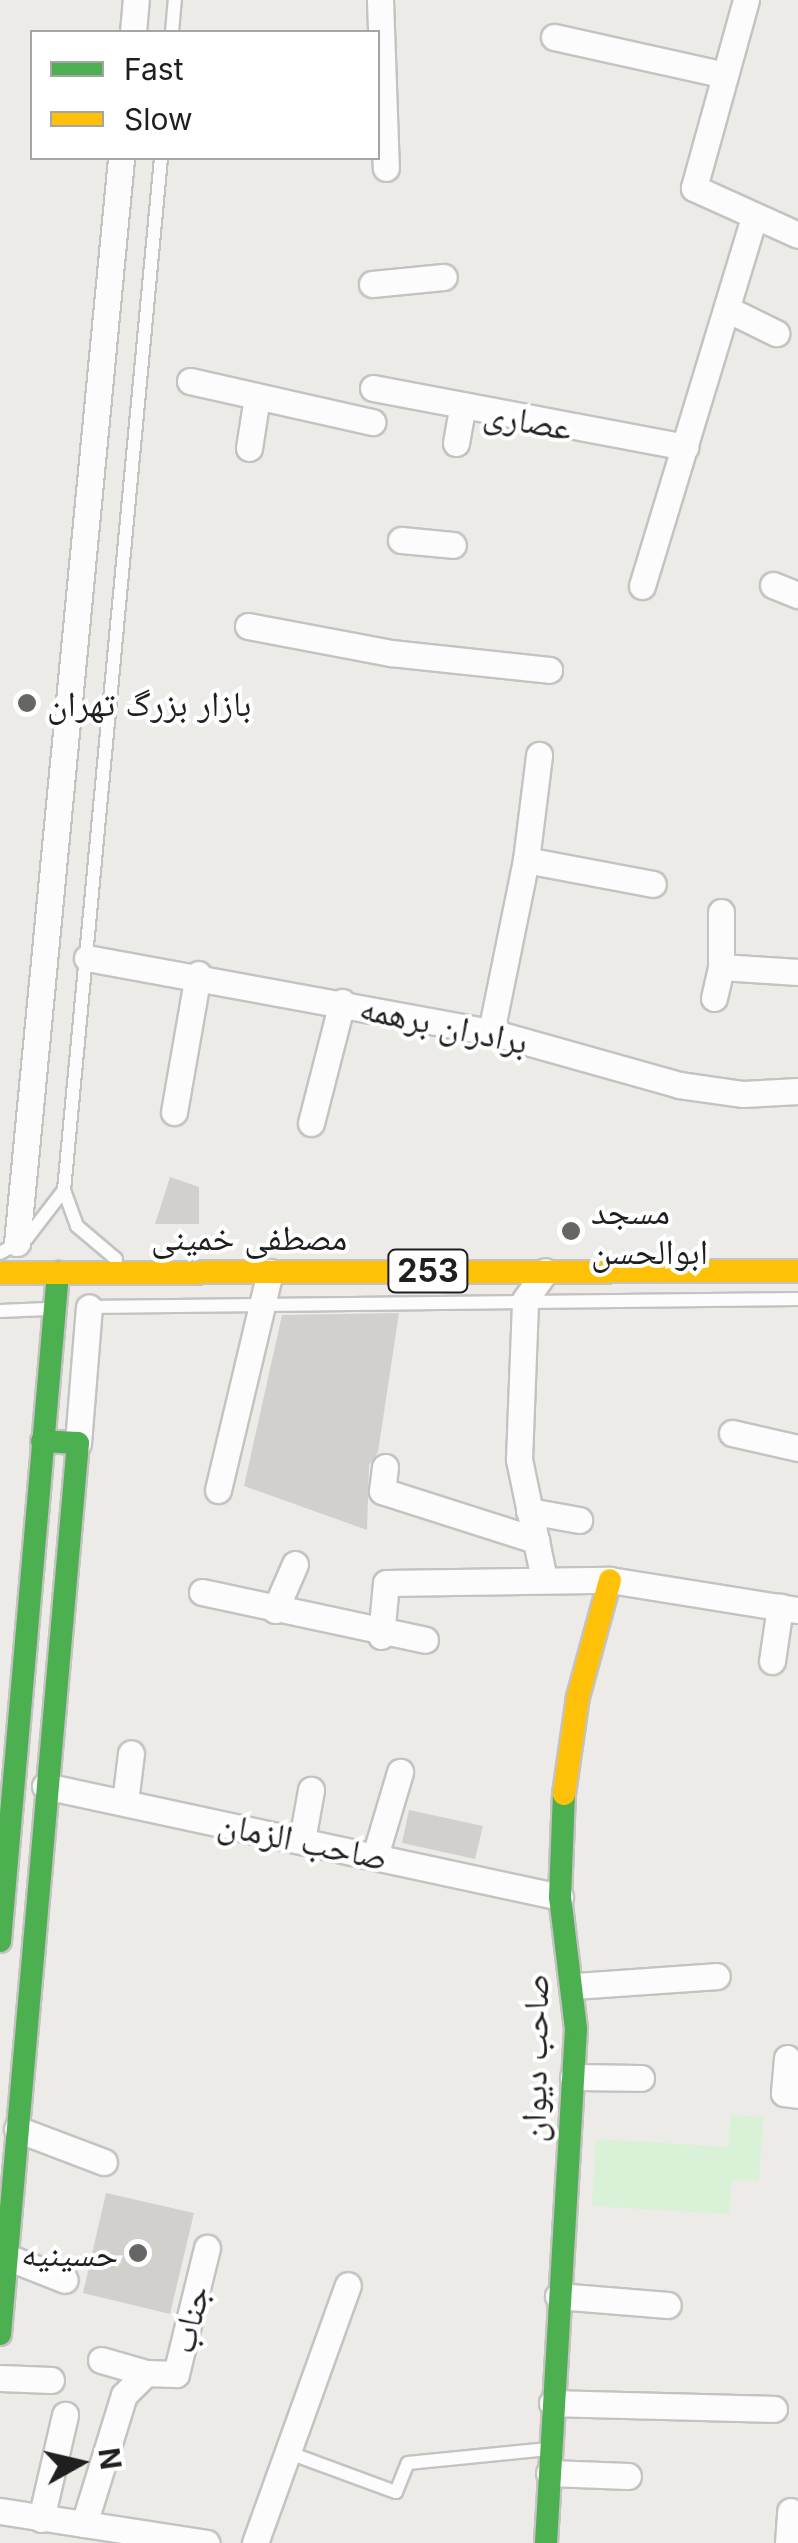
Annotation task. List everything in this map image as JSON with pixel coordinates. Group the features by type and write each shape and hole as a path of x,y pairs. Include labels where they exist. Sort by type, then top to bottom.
{"main road":[{"name":"مصطفی خمینی","path":"0,1273 798,1271"},
{"path":"0,1942 58,1273"},
{"path":"0,2334 78,1442 42,1441"},
{"name":"صاحب دیوان","path":"546,2543 573,2078 575,1986 560,1897 564,1790 578,1697 610,1580"},
{"path":"0,2052 10,2050 22,2063"}],"street":[{"path":"133,30 136,0"},
{"path":"380,0 386,168"},
{"path":"746,0 694,188 798,235"},
{"path":"554,37 725,75"},
{"path":"8,1248 51,939 122,160"},
{"path":"642,586 754,218"},
{"path":"372,284 444,277"},
{"path":"727,309 776,333"},
{"path":"190,381 372,422"},
{"name":"عصاری","path":"372,388 685,447"},
{"path":"249,448 257,397"},
{"path":"456,443 462,408"},
{"path":"401,540 453,545"},
{"path":"773,585 798,596"},
{"path":"248,626 390,652 549,670"},
{"path":"491,1032 526,860 539,755"},
{"path":"526,860 652,884"},
{"path":"714,998 722,967 721,912"},
{"name":"برادران برهمه","path":"87,958 198,974 491,1032 679,1085 743,1094 798,1090"},
{"path":"722,967 798,972"},
{"path":"174,1112 198,974"},
{"path":"311,1123 342,1002"},
{"path":"544,1579 518,1459 525,1300 545,1271"},
{"path":"218,1490 270,1272"},
{"path":"78,1442 90,1307"},
{"path":"732,1432 798,1448"},
{"path":"385,1467 382,1491 536,1540"},
{"path":"530,1511 579,1520"},
{"path":"276,1610 295,1564"},
{"path":"381,1636 386,1583 610,1580 789,1608 772,1661"},
{"path":"202,1592 381,1636 425,1640"},
{"path":"124,1802 131,1753"},
{"path":"375,1856 400,1772"},
{"name":"صاحب الزمان","path":"45,1786 560,1897"},
{"path":"302,1840 312,1790"},
{"path":"575,1986 717,1976"},
{"path":"787,2058 784,2093 798,2095"},
{"path":"573,2078 641,2078"},
{"path":"17,2129 104,2162"},
{"name":"جناب","path":"84,2524 124,2395 146,2372 176,2374 206,2248"},
{"path":"7,2257 65,2280"},
{"path":"255,2543 348,2286"},
{"path":"558,2296 668,2305"},
{"path":"101,2360 146,2372"},
{"path":"0,2378 51,2380"},
{"path":"552,2403 774,2409"},
{"path":"41,2519 65,2415"},
{"path":"550,2461 628,2476"},
{"path":"0,2511 207,2543"},
{"path":"788,2543 790,2511"}],"lane":[{"path":"172,30 175,0"},
{"path":"145,1273 92,1245 64,1190 160,160"},
{"path":"8,1248 64,1190"},
{"path":"0,1311 525,1300 798,1299"},
{"path":"288,2452 396,2492 408,2463 550,2461"}],"green space":[{"path":"731,2115 763,2117 759,2181 732,2180 729,2214 592,2206 596,2139 728,2147"}],"building":[{"path":"170,1177 199,1187 199,1224 155,1224"},
{"path":"399,1313 378,1452 369,1465 367,1530 244,1486 282,1315"},
{"path":"409,1810 483,1826 475,1859 402,1843"},
{"name":"حسینیه","path":"106,2193 194,2213 170,2314 83,2293"}],"traffic: fast":[{"path":"0,1941 58,1273"},
{"path":"0,2334 78,1443 42,1441"},
{"path":"546,2543 576,2029 560,1897 564,1794"}],"traffic: slow":[{"path":"0,1273 798,1271"},
{"path":"564,1794 578,1697 610,1580"}],"place":[{"name":"بازار بزرگ تهران","path":"27,703"},
{"name":"مسجد ابوالحسن","path":"571,1231"},
{"name":"حسینیه","path":"138,2253"}]}
